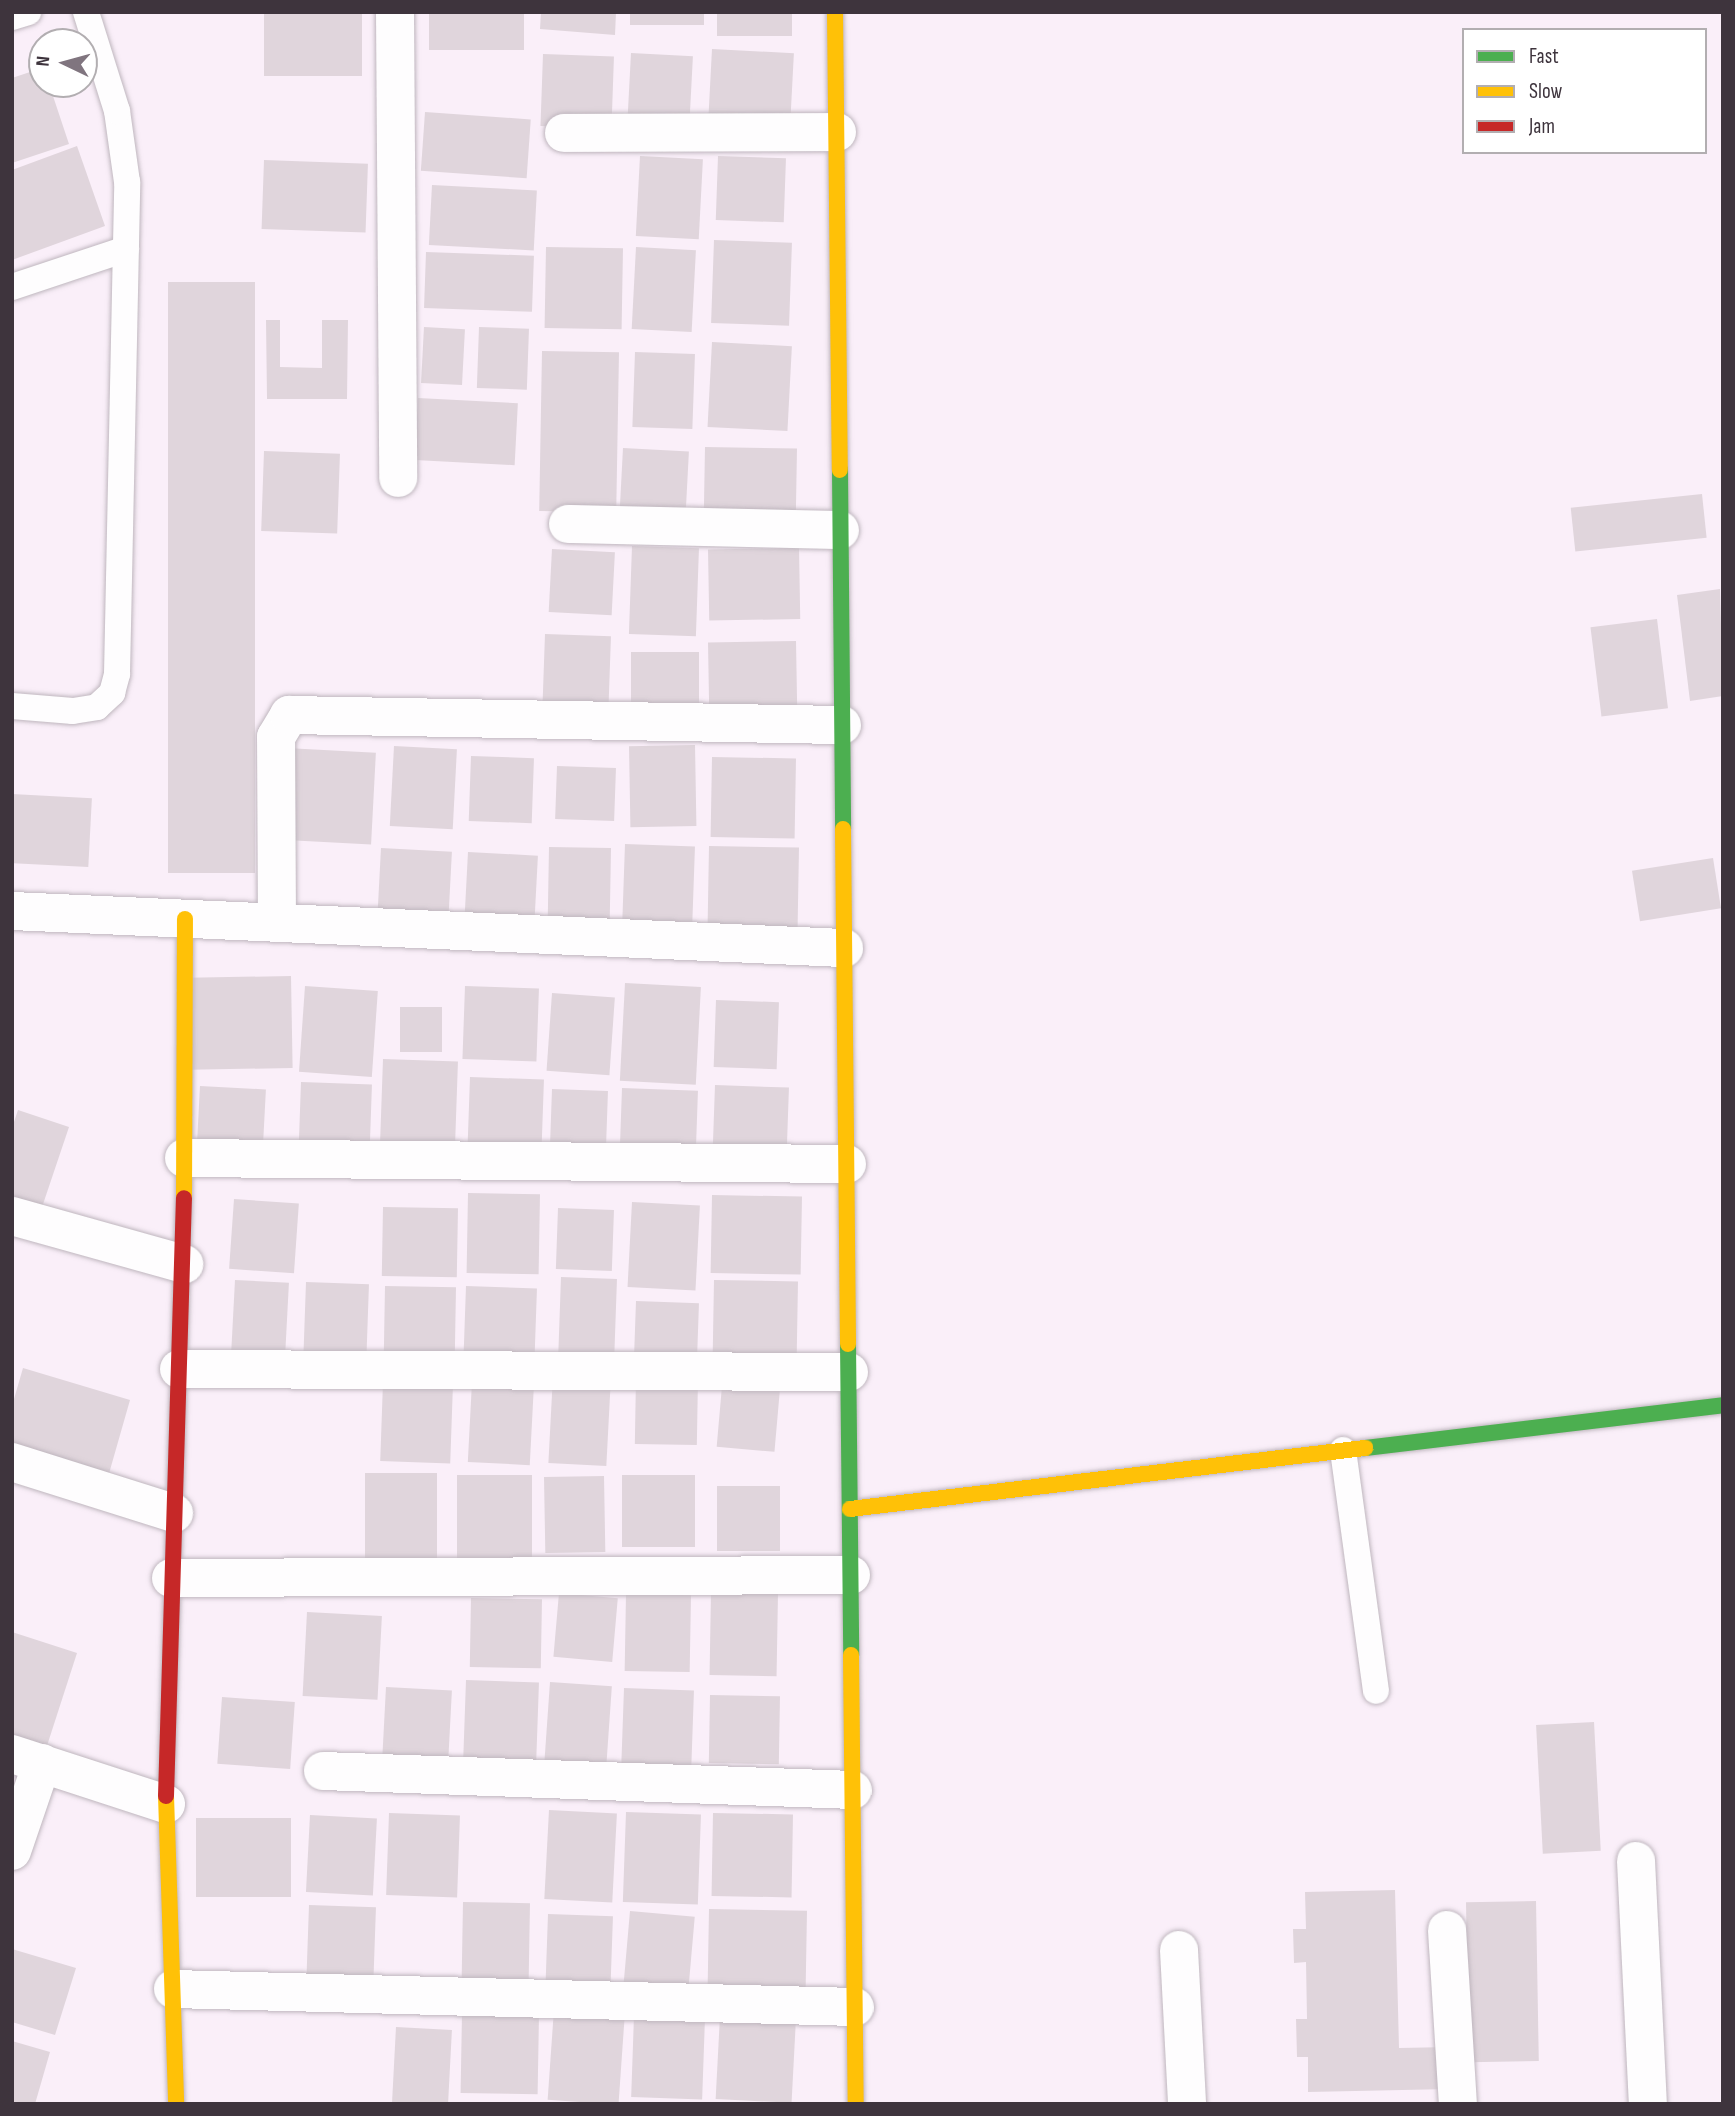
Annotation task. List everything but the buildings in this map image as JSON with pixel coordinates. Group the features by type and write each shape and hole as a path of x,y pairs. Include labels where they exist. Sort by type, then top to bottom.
{"street":[{"path":"395,12 398,478"},
{"path":"835,12 856,2104"},
{"path":"564,133 836,132"},
{"path":"568,524 840,530"},
{"path":"277,923 276,737 289,715 842,725"},
{"path":"12,911 844,948"},
{"path":"176,2104 166,1804 171,1578 184,1264 185,919"},
{"path":"184,1158 846,1164"},
{"path":"12,1216 184,1264"},
{"path":"179,1369 849,1372"},
{"path":"850,1509 1723,1405"},
{"path":"12,1462 174,1513"},
{"path":"171,1578 850,1575"},
{"path":"12,1851 27,1758 166,1804"},
{"path":"323,1771 853,1790"},
{"path":"1636,1861 1648,2104"},
{"path":"1447,1930 1458,2104"},
{"path":"1179,1950 1187,2104"},
{"path":"173,1989 855,2007"}],"lane":[{"path":"12,18 28,12"},
{"path":"12,706 73,711 97,707 112,693 117,674 126,249 125,145 86,12"},
{"path":"12,288 126,249"},
{"path":"1343,1450 1376,1690"}],"traffic: fast":[{"path":"840,470 843,829"},
{"path":"848,1344 851,1655"},
{"path":"1365,1448 1723,1405"}],"traffic: slow":[{"path":"835,12 840,470"},
{"path":"843,829 848,1344"},
{"path":"184,1198 185,919"},
{"path":"850,1509 1365,1448"},
{"path":"851,1655 856,2104"},
{"path":"166,1796 176,2104"}],"traffic: jam":[{"path":"166,1796 184,1198"}]}
